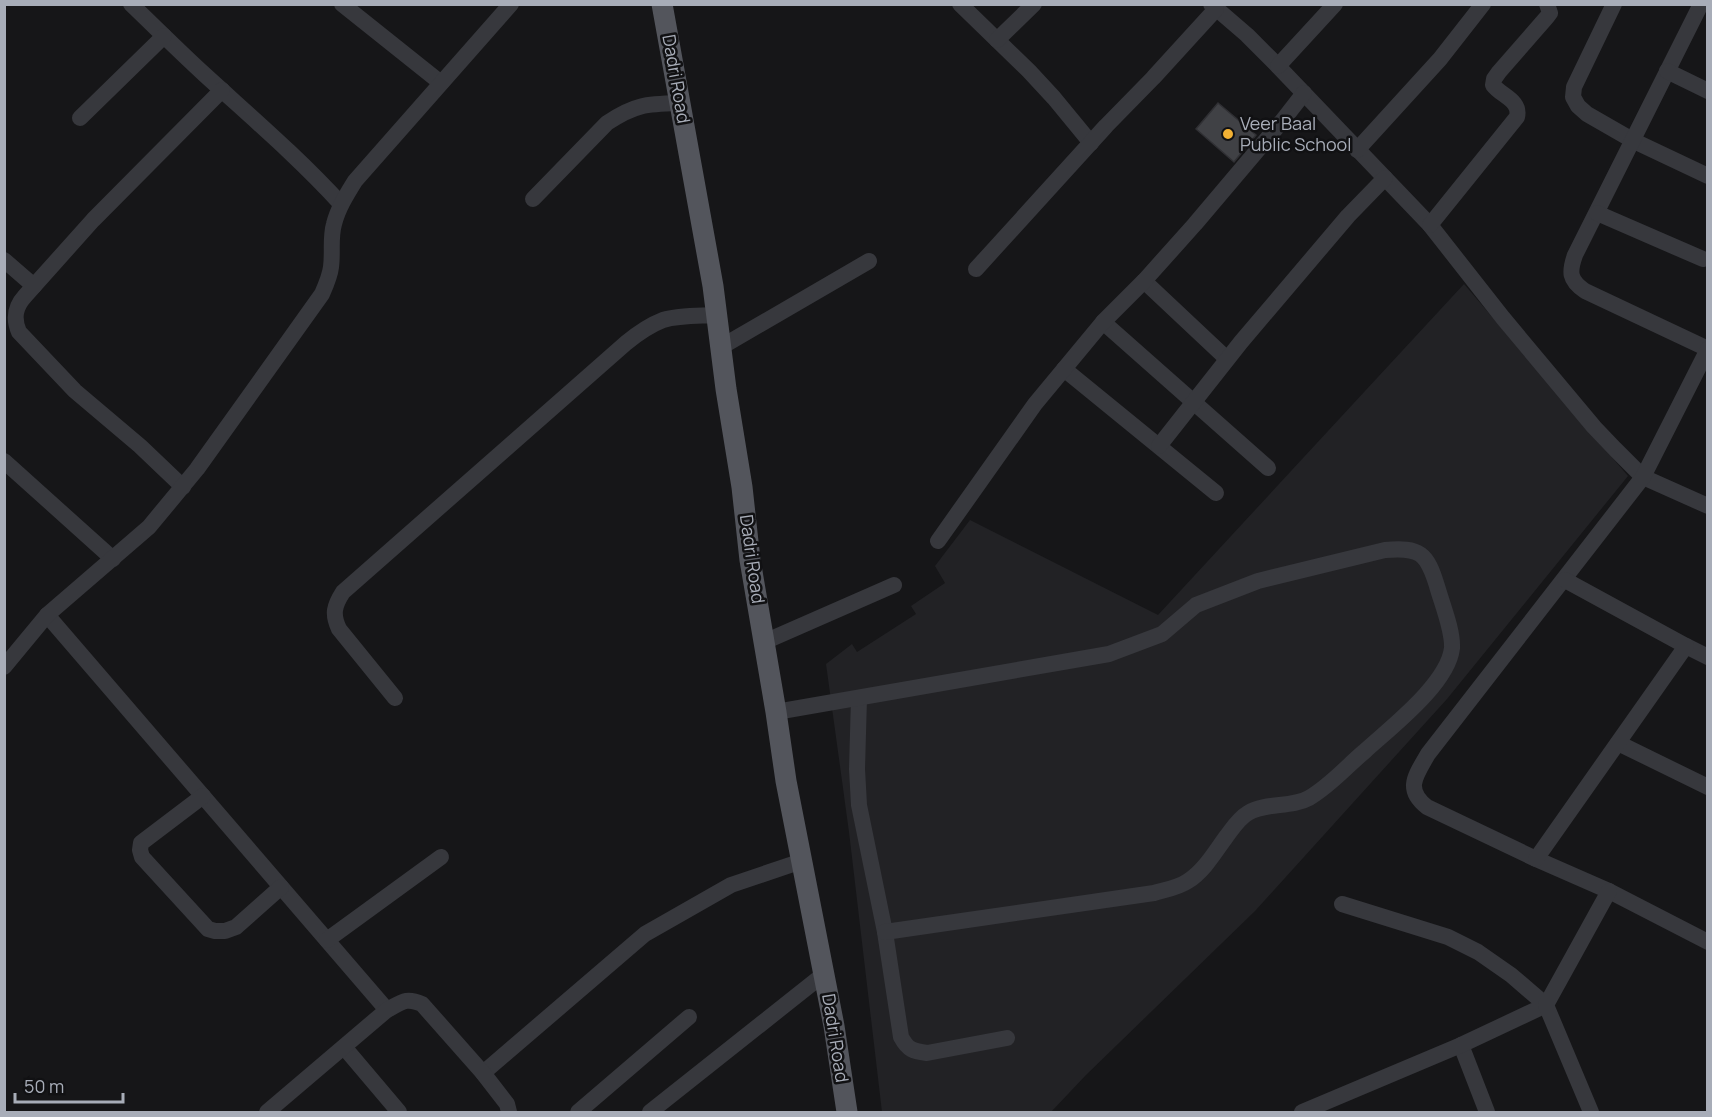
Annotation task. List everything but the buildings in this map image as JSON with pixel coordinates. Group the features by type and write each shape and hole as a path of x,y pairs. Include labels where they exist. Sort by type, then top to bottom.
{"main road":[{"name":"Dadri Road","path":"662,4 713,286 742,487 750,560 786,781 834,1026 847,1113"}],"street":[{"path":"131,4 293,154 341,204"},
{"path":"342,4 441,83"},
{"path":"4,667 48,615 149,527 183,487 322,294 332,266 330,247 333,225 341,204 355,180 511,4"},
{"path":"960,4 1054,98 1090,143"},
{"path":"997,40 1034,4"},
{"path":"1357,150 1440,59 1483,4"},
{"path":"1431,225 1517,117 1517,107 1496,89 1493,82 1550,13 1547,4"},
{"path":"1614,4 1581,70 1574,87 1573,97 1578,106 1587,114 1634,141 1707,176"},
{"path":"1701,4 1571,266 1571,275 1576,285 1707,349 1643,477 1428,754 1418,770 1413,786 1418,799 1427,807 1609,891 1707,942"},
{"path":"976,269 1214,7 1278,66 1431,225 1503,318 1594,427 1643,477 1707,506"},
{"path":"1278,66 1328,7"},
{"path":"80,118 164,36"},
{"path":"1667,71 1707,91"},
{"path":"183,487 140,446 75,391 19,332 15,322 18,304 34,286 93,220 222,90"},
{"path":"938,541 1035,404 1103,322 1144,281 1304,93"},
{"path":"532,199 616,116 639,106 680,103"},
{"path":"1159,446 1227,359 1348,216 1385,178"},
{"path":"1597,213 1703,259"},
{"path":"4,260 34,286"},
{"path":"721,347 869,261"},
{"path":"1144,281 1227,359"},
{"path":"395,698 339,629 334,619 336,603 343,592 626,343 661,321 674,317 716,315"},
{"path":"1103,322 1268,468"},
{"path":"1064,369 1216,493"},
{"path":"4,461 113,559"},
{"path":"776,712 1109,654 1162,634 1196,605 1258,581 1385,550 1406,549 1417,552 1425,558 1432,569 1452,648 1448,662 1440,676 1391,729 1321,791 1306,799 1258,808 1241,818 1202,870 1187,883 1154,893 885,932"},
{"path":"1565,580 1707,657"},
{"path":"764,642 894,585"},
{"path":"48,615 387,1010"},
{"path":"1536,858 1686,646"},
{"path":"859,698 857,769 859,805 885,932 901,1037 906,1046 915,1051 927,1053 1007,1038"},
{"path":"1618,743 1707,787"},
{"path":"203,796 141,843 142,857 208,929 215,931 225,931 236,927 281,887"},
{"path":"327,940 441,856"},
{"path":"483,1073 645,934 731,885 802,861"},
{"path":"1302,1113 1461,1045 1545,1005 1609,891"},
{"path":"1341,904 1448,936 1478,952 1511,975 1545,1005 1591,1113"},
{"path":"650,1113 824,974"},
{"path":"272,1111 387,1010 406,1000 422,1004 483,1073 507,1104 509,1113"},
{"path":"578,1113 689,1017"},
{"path":"1461,1045 1487,1113"},
{"path":"344,1047 399,1113"}],"shaded area":[{"path":"1464,284 1628,476 1447,699 1255,911 1051,1112 882,1112 849,832 826,664 852,644 857,652 916,614 911,606 945,583 935,566 970,520 1158,615"}],"place":[{"name":"Veer Baal Public School","path":"1228,134"}]}
